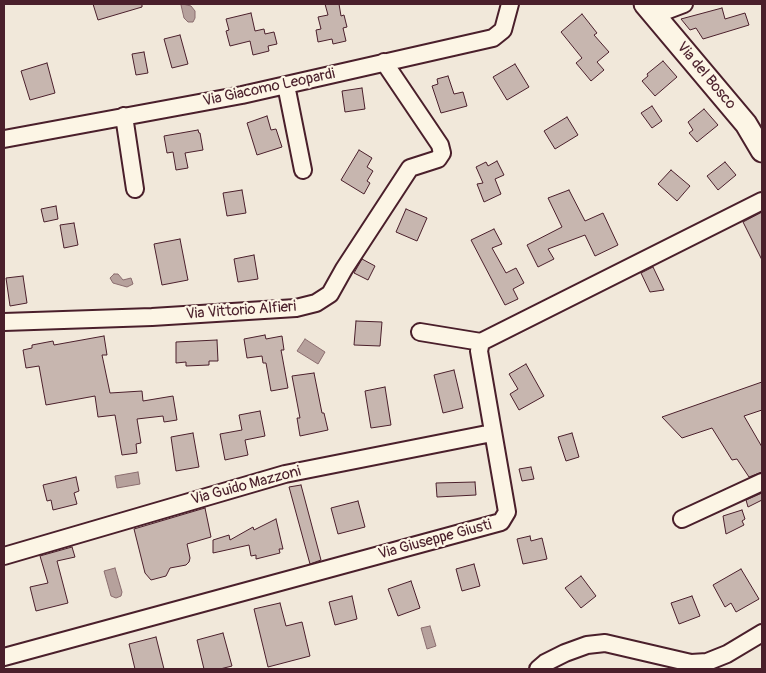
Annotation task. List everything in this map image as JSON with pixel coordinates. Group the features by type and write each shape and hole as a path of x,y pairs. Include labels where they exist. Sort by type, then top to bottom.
{"main road":[{"name":"Via del Bosco","path":"650,9 746,124 762,152"}],"street":[{"name":"Via Giacomo Leopardi","path":"4,139 242,95 493,38 503,30 510,4"},
{"path":"650,9 684,4"},
{"name":"Via Vittorio Alfieri","path":"4,322 152,317 296,308 316,303 330,294 344,269 410,168 438,159 442,153 440,144 384,62"},
{"path":"286,85 303,170"},
{"path":"124,116 135,189"},
{"path":"420,332 481,342 762,201"},
{"name":"Via Giuseppe Giusti","path":"4,657 501,522 508,512 492,433 479,351 481,342"},
{"name":"Via Guido Mazzoni","path":"4,556 284,474 492,433"},
{"path":"682,519 762,482"},
{"path":"538,669 545,663 566,653 587,646 605,643 691,663 707,662 727,654 762,633"}],"shaded area":[{"path":"181,5 191,6 195,11 193,22 188,22 184,18"},
{"path":"114,274 118,274 123,280 131,278 133,284 127,287 113,283 110,278"},
{"path":"305,339 325,352 318,364 297,351"},
{"path":"138,472 140,484 117,488 115,476"},
{"path":"115,568 122,592 121,596 116,598 111,596 104,571"},
{"path":"430,626 436,646 427,649 421,628"}],"building":[{"path":"93,4 142,4 142,7 98,20"},
{"path":"325,4 339,4 341,16 344,15 347,27 343,28 346,41 333,44 332,39 318,42 316,30 321,29 318,17 328,15"},
{"path":"722,8 725,19 745,13 749,25 703,39 696,28 690,30 681,19"},
{"path":"251,13 255,31 264,29 265,34 274,32 277,44 268,46 269,51 253,55 250,41 230,46 226,31 229,30 226,19"},
{"path":"582,14 597,33 594,35 609,52 597,62 604,70 591,81 576,63 582,58 561,32"},
{"path":"180,35 188,64 172,68 164,39"},
{"path":"144,52 148,73 136,75 132,54"},
{"path":"663,61 677,77 655,96 642,81 648,76 647,74"},
{"path":"47,63 55,93 30,100 21,71"},
{"path":"515,64 529,87 507,100 493,77"},
{"path":"448,76 454,94 463,92 467,106 441,113 432,86 438,84 437,79"},
{"path":"362,88 365,109 345,112 342,91"},
{"path":"652,106 662,121 652,128 641,113"},
{"path":"704,109 718,125 697,142 689,133 693,130 688,122"},
{"path":"267,116 271,130 276,129 282,147 257,155 247,123"},
{"path":"567,117 578,135 555,149 544,131"},
{"path":"198,130 203,150 185,153 188,168 176,170 173,152 167,153 164,136"},
{"path":"359,150 372,158 367,167 373,171 367,181 370,183 364,194 341,180"},
{"path":"497,161 504,175 495,179 501,194 484,202 477,184 483,183 476,167 486,162 488,166"},
{"path":"725,162 736,175 718,190 707,176"},
{"path":"671,170 690,186 677,201 658,184"},
{"path":"242,190 246,213 227,216 223,193"},
{"path":"569,190 585,221 603,213 618,245 595,256 585,235 548,249 554,259 538,267 527,245 562,227 548,198"},
{"path":"56,206 58,219 44,222 41,209"},
{"path":"406,209 427,218 417,241 396,232"},
{"path":"762,212 762,260 743,222"},
{"path":"74,223 78,245 64,248 60,225"},
{"path":"494,229 502,244 492,248 506,273 516,268 524,283 513,289 518,299 505,305 471,240"},
{"path":"180,239 188,280 162,285 154,244"},
{"path":"254,255 258,279 238,282 234,259"},
{"path":"362,259 375,266 368,280 354,273"},
{"path":"653,267 664,290 650,292 641,273"},
{"path":"23,276 27,303 10,306 6,278"},
{"path":"356,321 382,322 380,346 354,345"},
{"path":"265,335 266,339 282,336 284,350 281,350 288,388 271,391 266,363 263,363 262,356 247,358 244,339"},
{"path":"104,336 107,355 102,355 110,393 142,391 143,401 173,396 177,420 164,422 163,416 137,419 141,443 136,444 137,453 122,455 115,415 98,417 95,396 46,405 39,366 26,368 23,350 32,348 32,345 53,341 54,345"},
{"path":"217,340 218,361 209,361 209,365 186,366 186,362 176,363 176,342"},
{"path":"526,364 544,396 519,410 510,394 518,389 509,374"},
{"path":"454,370 463,408 443,413 434,375"},
{"path":"314,373 322,413 324,413 328,430 300,436 297,418 300,418 292,376"},
{"path":"762,382 762,410 744,416 762,447 762,472 749,477 737,459 732,460 712,428 682,438 662,417"},
{"path":"385,387 391,425 371,428 365,391"},
{"path":"260,411 265,436 245,440 248,455 225,460 220,434 242,430 239,415"},
{"path":"193,433 199,467 176,471 171,437"},
{"path":"572,433 579,457 566,461 558,437"},
{"path":"531,467 534,479 522,481 519,469"},
{"path":"76,477 79,491 74,493 77,504 53,510 51,500 47,501 43,485"},
{"path":"475,482 476,495 437,497 436,483"},
{"path":"301,485 321,560 310,564 289,487"},
{"path":"762,493 762,500 748,507 746,500"},
{"path":"358,501 365,527 338,534 331,508"},
{"path":"205,508 211,537 187,544 190,558 186,565 170,568 166,576 151,580 145,573 134,529"},
{"path":"742,510 745,519 742,521 744,525 726,534 723,516"},
{"path":"276,519 283,549 279,549 280,553 256,559 256,555 251,556 249,545 213,553 213,540 229,535 230,540 253,527 254,530"},
{"path":"530,536 531,541 542,538 547,559 523,564 517,539"},
{"path":"72,547 75,557 57,561 68,603 36,611 30,587 48,583 40,556"},
{"path":"474,564 480,586 462,591 456,569"},
{"path":"741,569 759,599 736,612 731,603 725,607 713,585"},
{"path":"581,576 596,596 581,608 565,588"},
{"path":"411,581 420,608 398,616 388,589"},
{"path":"352,596 357,619 335,625 329,602"},
{"path":"692,596 700,616 679,624 671,603"},
{"path":"280,603 286,626 302,622 310,656 268,667 254,609"},
{"path":"223,633 232,666 220,669 204,669 197,640"},
{"path":"156,637 164,669 135,669 129,644"}]}
